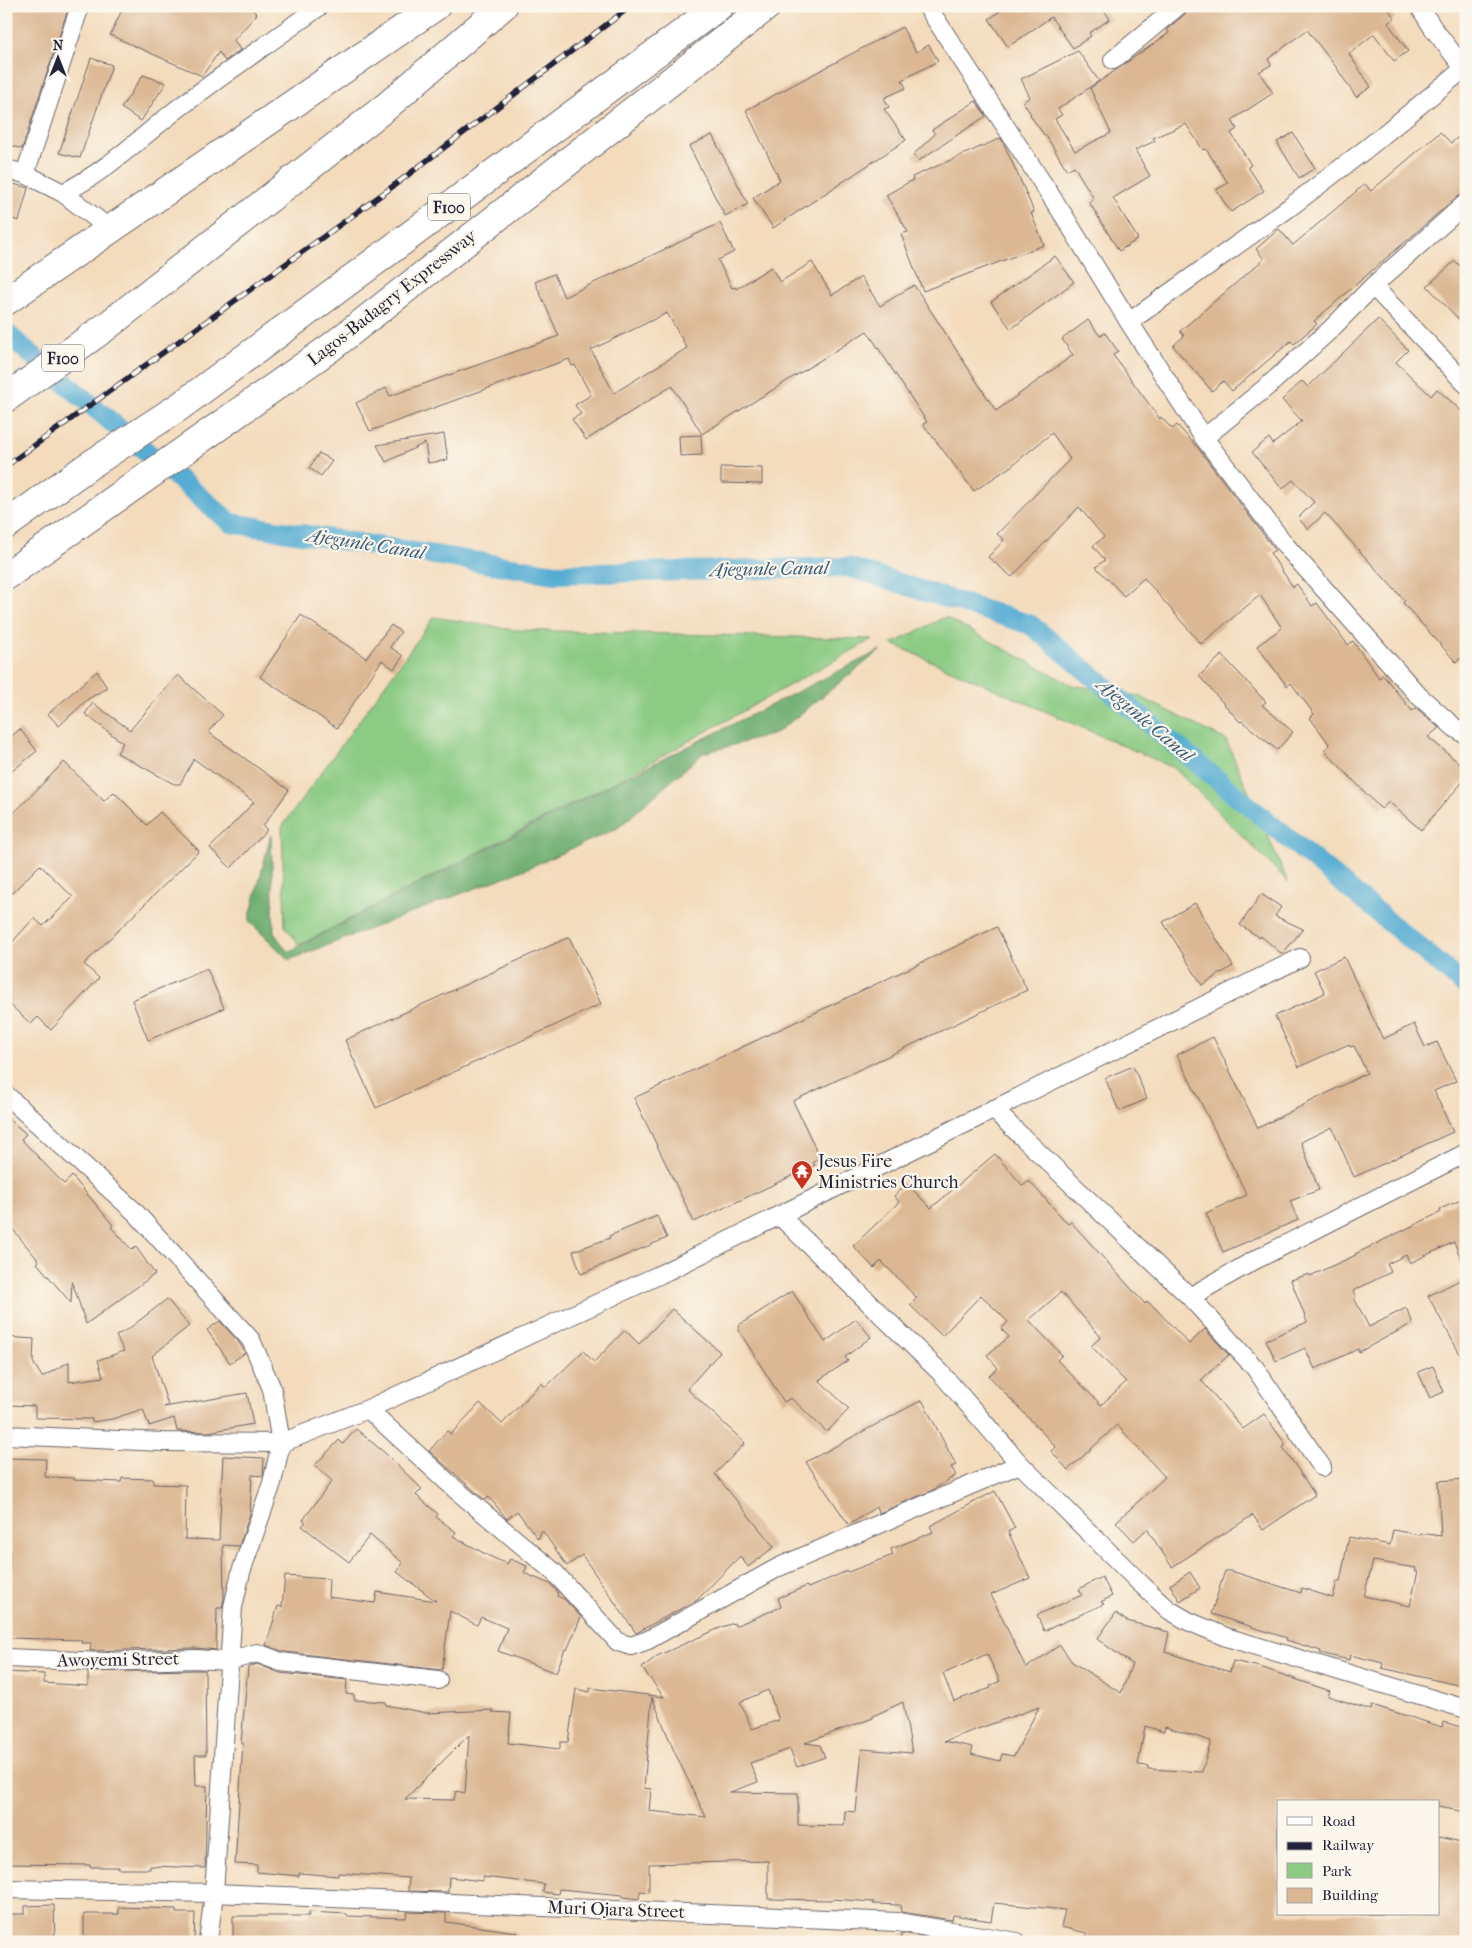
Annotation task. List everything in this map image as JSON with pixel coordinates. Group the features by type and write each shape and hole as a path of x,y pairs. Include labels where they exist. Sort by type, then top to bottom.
{"main road":[{"path":"6,301 436,6"},
{"name":"F100","path":"13,393 107,326 387,106 503,6"},
{"name":"Lagos-Badagry Expressway","path":"6,526 87,467 179,407 719,6"},
{"name":"Lagos-Badagry Expressway","path":"6,576 330,348 767,6"}],"street":[{"path":"25,174 80,6"},
{"path":"64,193 92,178 181,106 320,6"},
{"path":"927,6 1064,216 1129,322 1204,438 1286,546 1418,695 1455,728 1466,734"},
{"path":"1113,60 1178,6"},
{"path":"1129,322 1290,207 1465,69 1419,6"},
{"path":"6,169 25,174 64,193 110,229"},
{"path":"1204,438 1276,379 1331,329 1373,286 1466,203"},
{"path":"1373,286 1466,384"},
{"path":"6,1435 163,1442 281,1443 368,1409 661,1274 1300,958"},
{"path":"6,1095 135,1212 251,1340 272,1389 281,1443 272,1483 241,1572 233,1608 214,1893 208,1942"},
{"path":"993,1109 1190,1297 1255,1368 1322,1466"},
{"path":"1190,1297 1253,1261 1466,1153"},
{"path":"779,1216 940,1372 1020,1464 1169,1610 1188,1621 1226,1637 1466,1709"},
{"path":"368,1409 455,1489 554,1572 618,1642 631,1646 648,1640 779,1567 1020,1464"},
{"name":"Awoyemi Street","path":"6,1658 105,1662 194,1659 229,1661 257,1653 281,1662 438,1680"},
{"name":"Muri Ojara Street","path":"6,1889 214,1893 898,1922 1017,1942"}],"green space":[{"path":"434,617 514,630 873,639 626,776 299,945 285,926 282,827"},
{"path":"945,617 1072,685 1139,696 1226,740 1288,882 1174,768 892,644"},
{"path":"881,650 775,734 703,753 618,828 528,868 289,960 249,921 271,834 274,933 288,952 615,783"}],"building":[{"path":"6,6 69,6 22,149 6,144"},
{"path":"124,6 248,6 257,14 234,40 240,50 225,61 219,52 202,76 110,35"},
{"path":"1007,6 1101,6 1110,19 1089,33 1091,36 1073,48 1051,17 1008,47 989,19"},
{"path":"1188,6 1386,6 1395,18 1388,23 1408,51 1394,61 1374,34 1349,54 1371,87 1356,97 1336,67 1307,30 1268,59 1271,65 1259,72 1273,93 1232,120 1237,129 1231,133 1251,165 1248,167 1264,191 1231,212 1216,190 1228,183 1206,149 1203,150 1186,124 1153,138 1155,141 1135,150 1150,176 1113,198 1138,239 1119,251 1089,202 1094,199 1074,166 1067,170 1045,134 1030,115 1023,102 1030,97 1021,79 1078,51 1099,81 1058,109 1062,115 1055,119 1075,151 1111,133 1090,88 1169,33 1167,29 1185,14"},
{"path":"902,27 916,52 929,45 938,61 902,80 906,88 884,98 889,107 884,109 906,140 773,228 753,198 780,180 746,110"},
{"path":"91,58 112,65 80,158 59,153"},
{"path":"143,75 166,83 141,121 121,108"},
{"path":"976,101 986,116 918,161 913,155 935,134 932,130"},
{"path":"1466,131 1466,193 1459,195 1314,321 1317,324 1294,344 1291,341 1232,391 1223,381 1212,391 1173,346 1184,336 1180,331 1264,259 1256,249 1279,229 1293,245 1365,184 1371,191 1440,132 1451,143"},
{"path":"1293,133 1315,168 1299,178 1277,142"},
{"path":"712,135 748,204 725,216 689,146"},
{"path":"1001,138 1034,212 1031,213 1044,245 923,291 901,234 908,232 886,195 913,180 912,177"},
{"path":"6,182 28,188 19,221 6,217"},
{"path":"720,223 734,252 718,260 732,288 735,287 736,289 771,267 780,282 812,262 832,295 861,277 880,306 914,285 996,411 1073,355 1062,339 1088,320 1100,336 1105,333 1118,351 1113,355 1160,419 1161,417 1172,429 1177,425 1198,448 1275,550 1270,553 1293,587 1297,584 1312,606 1317,603 1348,645 1353,641 1379,678 1383,675 1412,711 1416,708 1439,728 1428,737 1466,769 1466,778 1421,830 1389,802 1381,809 1324,750 1330,745 1310,718 1314,714 1291,683 1287,686 1257,646 1282,628 1260,595 1201,644 1144,578 1124,596 1096,567 1105,560 1093,546 1104,537 1079,507 1012,577 988,557 1004,540 997,534 1070,459 1052,433 1010,467 974,491 923,424 927,422 867,331 702,434 672,386 586,440 572,419 581,414 575,405 591,395 575,365 572,366 569,359 370,431 356,403 386,388 390,396 559,336 535,282 554,274 564,297","holes":["667,313 687,348 614,393 591,350"]},
{"path":"1055,256 1074,282 1011,329 991,302"},
{"path":"1455,261 1466,272 1466,327 1427,286"},
{"path":"1378,319 1408,350 1396,362 1431,396 1437,389 1466,415 1466,654 1456,662 1403,603 1405,601 1325,513 1308,529 1298,518 1314,502 1293,480 1282,489 1252,452 1269,438 1273,444 1302,421 1282,400 1302,381 1308,387"},
{"path":"444,434 448,460 428,463 425,443 386,462 377,445"},
{"path":"701,435 702,455 680,456 679,436"},
{"path":"319,453 332,461 321,476 309,468"},
{"path":"721,467 762,468 762,484 721,483"},
{"path":"301,615 366,658 391,625 401,632 390,647 403,656 394,669 382,660 337,728 260,677"},
{"path":"1222,655 1266,702 1262,705 1293,732 1277,750 1242,721 1240,722 1199,676"},
{"path":"97,671 107,688 88,699 59,726 48,714"},
{"path":"178,675 223,715 208,732 289,790 263,826 267,830 231,868 210,848 254,802 194,759 180,784 174,784 117,753 123,743 85,714 93,703 130,730"},
{"path":"20,729 37,751 6,776 6,741"},
{"path":"64,762 104,801 114,792 147,825 160,812 199,851 84,964 99,978 51,1030 38,1017 31,1024 6,1001 6,949 34,918 43,926 73,897 40,865 6,899 6,821"},
{"path":"1261,894 1281,907 1275,916 1303,929 1282,954 1261,936 1260,938 1240,925"},
{"path":"1195,903 1233,966 1202,985 1163,922"},
{"path":"997,927 1027,990 793,1101 820,1158 813,1162 815,1165 694,1222 634,1098"},
{"path":"569,937 601,1004 376,1108 345,1040"},
{"path":"1344,957 1383,1039 1414,1024 1425,1047 1437,1042 1456,1081 1434,1091 1453,1132 1354,1177 1332,1127 1301,1142 1319,1190 1290,1201 1298,1220 1223,1252 1206,1213 1247,1195 1177,1055 1213,1037 1258,1128 1367,1073 1354,1046 1350,1047 1349,1044 1299,1067 1275,1016 1325,993 1314,971"},
{"path":"207,969 224,1008 148,1040 132,1000"},
{"path":"1133,1066 1147,1099 1119,1111 1105,1078"},
{"path":"6,1116 26,1134 21,1139 64,1184 72,1176 113,1225 111,1227 132,1250 136,1247 155,1274 86,1324 72,1281 71,1303 37,1263 39,1261 6,1221"},
{"path":"995,1154 1023,1186 1029,1181 1068,1224 1071,1222 1145,1304 1147,1301 1155,1308 1189,1344 1205,1329 1229,1355 1201,1380 1243,1429 1264,1414 1286,1445 1283,1447 1315,1495 1263,1530 1253,1515 1172,1567 1147,1529 1134,1541 1116,1522 1165,1477 1117,1425 1068,1470 1051,1451 1056,1447 989,1376 998,1368 987,1355 1009,1337 1001,1329 1008,1322 981,1295 942,1336 910,1305 917,1298 881,1261 874,1268 853,1246 899,1202 894,1196 907,1184 931,1208","holes":["1061,1292 1101,1337 1091,1346 1126,1382 1101,1405 1057,1360 1062,1355 1029,1320"]},
{"path":"1466,1198 1466,1270 1454,1242 1410,1263 1406,1255 1387,1264 1391,1272 1353,1291 1356,1297 1354,1298 1369,1327 1406,1308 1413,1323 1359,1352 1358,1349 1315,1369 1305,1348 1276,1361 1266,1340 1307,1322 1291,1280 1309,1274 1310,1276 1356,1255 1441,1212 1440,1209"},
{"path":"657,1216 667,1238 581,1274 573,1251 610,1238 609,1236"},
{"path":"1466,1277 1466,1365 1428,1296"},
{"path":"792,1291 825,1342 856,1319 871,1337 845,1357 848,1361 819,1380 849,1409 827,1432 791,1398 784,1402 739,1331 739,1325"},
{"path":"167,1299 189,1326 152,1356 168,1405 164,1407 247,1393 253,1424 208,1432 177,1431 174,1418 149,1426 143,1409 112,1419 92,1422 92,1419 35,1418 35,1406 6,1405 7,1337 34,1339 33,1362 42,1377 69,1362 69,1382 103,1377 98,1360 124,1351 116,1336 131,1327"},
{"path":"672,1309 720,1352 687,1389 745,1443 715,1474 774,1547 748,1567 740,1556 697,1600 636,1633 582,1555 567,1566 542,1530 538,1539 517,1511 507,1519 489,1497 485,1500 429,1451 447,1431 451,1434 480,1403 502,1424 541,1383 546,1387 583,1351 594,1362 625,1330 639,1344"},
{"path":"220,1321 238,1341 245,1353 230,1363 207,1330"},
{"path":"1433,1366 1444,1392 1430,1398 1418,1372"},
{"path":"922,1400 956,1465 951,1467 956,1475 931,1491 879,1513 876,1507 849,1525 806,1462"},
{"path":"356,1429 385,1453 422,1489 416,1495 438,1514 436,1517 456,1532 453,1536 507,1564 510,1559 527,1566 524,1573 550,1584 558,1593 557,1596 564,1599 581,1617 567,1650 565,1649 556,1673 498,1651 507,1628 481,1617 477,1625 450,1611 442,1670 284,1652 266,1645 278,1606 282,1607 285,1576 329,1579 328,1597 375,1603 377,1592 436,1601 397,1572 403,1563 370,1535 349,1562 302,1526 306,1522 303,1520 332,1481 315,1465 339,1440 343,1444"},
{"path":"223,1456 264,1458 263,1476 252,1475 250,1514 239,1546 223,1545 224,1599 222,1608 217,1608 216,1650 195,1648 90,1651 91,1643 81,1643 81,1640 8,1638 10,1546 6,1546 6,1458 46,1459 45,1477 121,1482 122,1478 153,1479 153,1484 186,1485 185,1539 219,1540"},
{"path":"1466,1479 1466,1687 1382,1668 1383,1663 1350,1655 1349,1660 1320,1653 1321,1651 1286,1640 1287,1638 1211,1614 1225,1571 1231,1571 1301,1593 1302,1588 1333,1598 1337,1581 1340,1581 1349,1537 1390,1545 1393,1530 1420,1535 1420,1533 1441,1536 1438,1481","holes":["1373,1561 1416,1568 1415,1571 1418,1571 1410,1606 1364,1596"]},
{"path":"995,1491 1015,1528 1008,1532 1030,1578 991,1595 1026,1668 1060,1645 1072,1662 1121,1693 1132,1664 1097,1639 1116,1613 1127,1621 1169,1632 1165,1652 1230,1672 1233,1661 1260,1667 1330,1691 1328,1696 1371,1710 1372,1705 1442,1727 1443,1722 1466,1728 1466,1812 1440,1807 1440,1800 1277,1800 1277,1916 1440,1916 1440,1837 1466,1843 1466,1942 1127,1942 1102,1940 1102,1942 1086,1942 1087,1933 1061,1927 1065,1910 994,1903 991,1921 953,1915 952,1920 901,1912 900,1905 873,1904 874,1902 832,1899 768,1899 768,1861 649,1864 649,1892 640,1891 639,1899 623,1897 623,1895 559,1889 558,1894 543,1892 544,1884 483,1877 483,1881 449,1877 448,1892 408,1891 409,1878 338,1873 338,1876 299,1873 299,1876 257,1872 257,1865 235,1864 243,1743 241,1743 248,1667 257,1664 280,1673 347,1680 346,1694 354,1695 354,1700 386,1702 386,1705 426,1713 494,1710 492,1712 511,1713 508,1743 560,1749 560,1742 568,1742 576,1689 590,1692 590,1688 664,1697 642,1668 657,1656 722,1627 734,1623 735,1626 781,1607 778,1598 893,1555 891,1549 933,1532 930,1526","holes":["987,1654 1000,1681 990,1686 991,1688 954,1701 943,1674","768,1690 779,1720 752,1729 740,1702","652,1697 674,1751 706,1817 649,1811 651,1789 644,1788","903,1702 912,1753 862,1749 856,1812 845,1811 844,1826 798,1825 798,1793 730,1792 758,1782 750,1763 790,1749 797,1767 825,1757 820,1745 805,1743 873,1718 873,1716","1039,1707 1014,1756 1002,1754 1000,1761 971,1754 973,1747 944,1741","1145,1726 1164,1732 1165,1727 1211,1741 1202,1772 1148,1769 1148,1766 1138,1765","469,1735 465,1793 456,1791 454,1800 405,1799"]},
{"path":"1190,1572 1200,1588 1180,1601 1170,1585"},
{"path":"1102,1577 1112,1596 1101,1602 1104,1604 1044,1631 1037,1615 1082,1595 1079,1589"},
{"path":"205,1670 206,1755 195,1755 196,1786 207,1786 205,1868 150,1866 150,1869 119,1869 119,1867 90,1867 90,1865 6,1864 6,1672 44,1674 44,1683 88,1686 88,1672"},
{"path":"54,1905 55,1942 6,1942 6,1914 25,1914 25,1906"},
{"path":"119,1907 176,1909 176,1913 195,1913 194,1942 84,1942 84,1914 119,1914"},
{"path":"309,1912 347,1914 347,1916 406,1918 407,1912 446,1913 446,1922 516,1932 515,1942 233,1942 233,1916 309,1916"},
{"path":"901,1933 949,1941 949,1942 901,1941"}],"waterway":[{"name":"Ajegunle Canal","path":"6,333 231,523 555,574 848,567 1031,625 1466,986"}],"railway":[{"path":"6,466 388,190 631,6"}],"place":[{"name":"Jesus Fire Ministries Church","path":"802,1190"}]}
